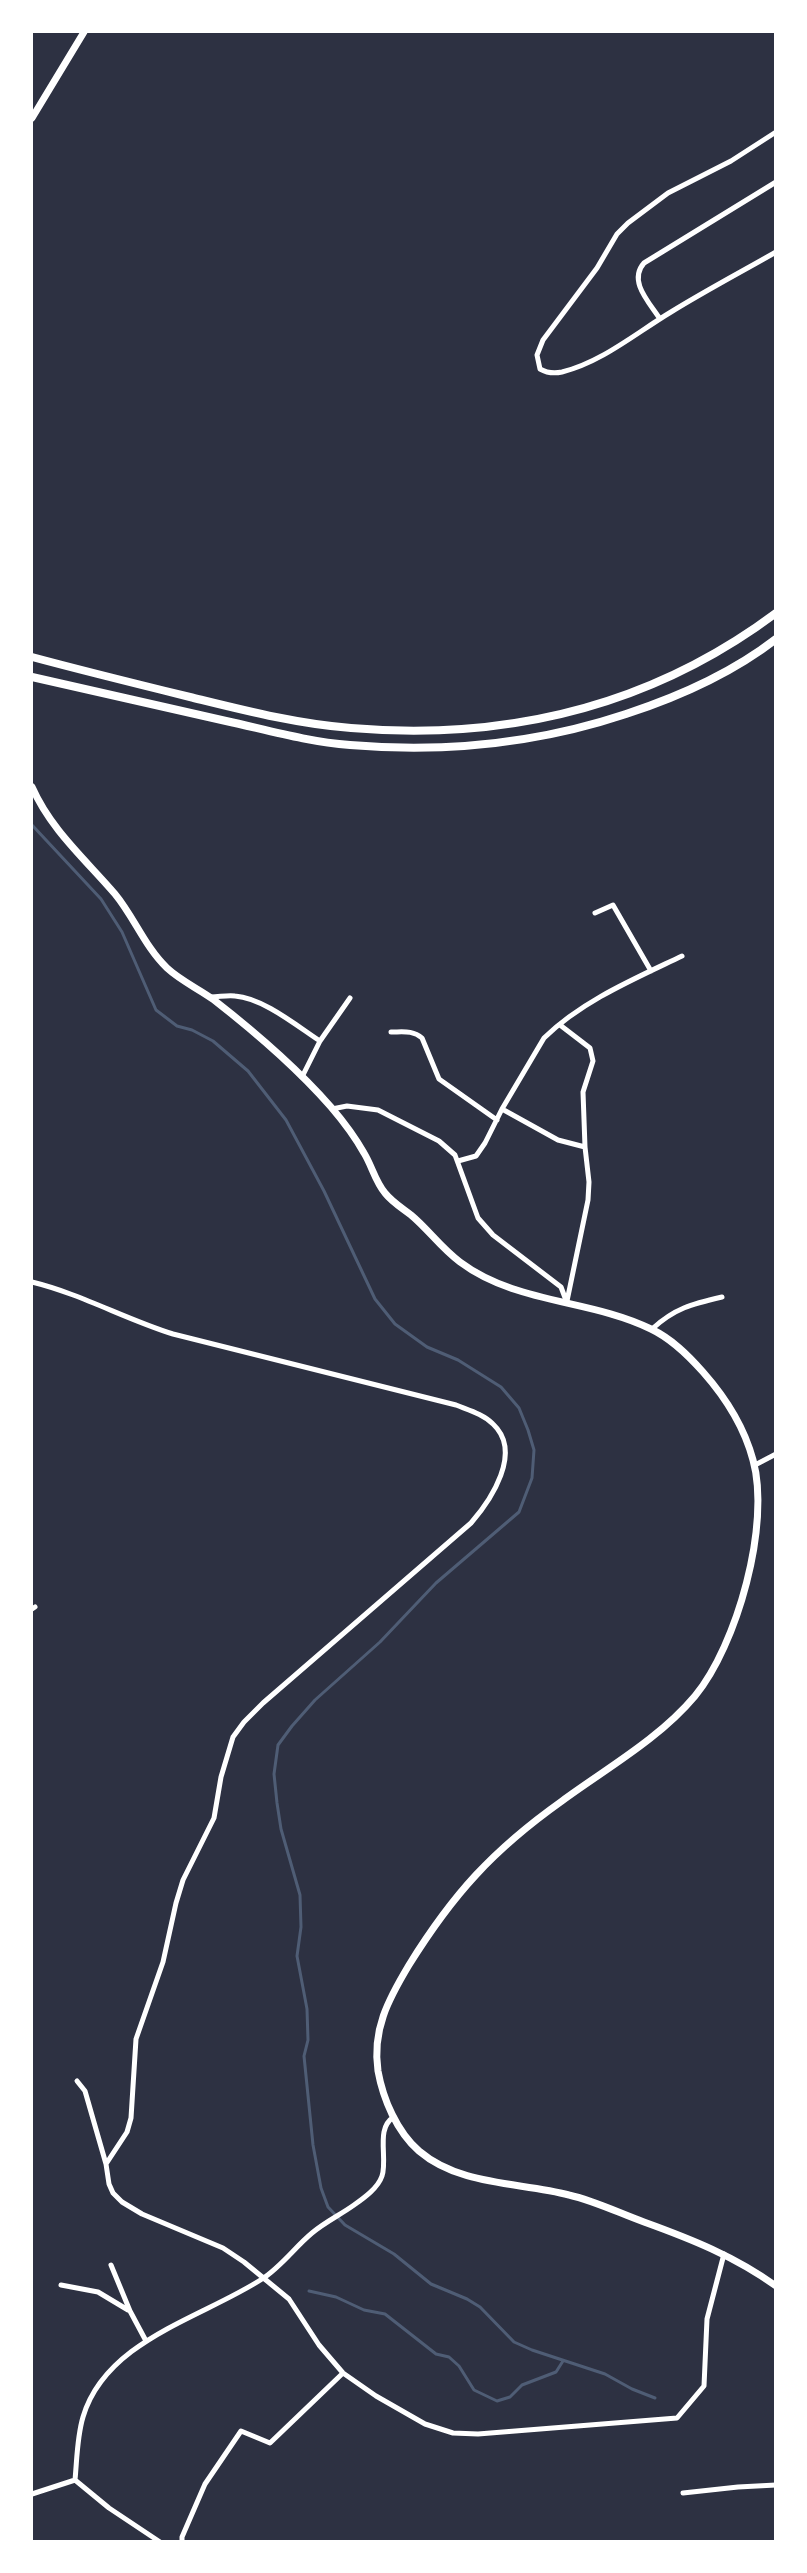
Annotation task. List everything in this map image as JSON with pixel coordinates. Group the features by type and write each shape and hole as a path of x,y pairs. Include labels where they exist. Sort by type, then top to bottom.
{"main road":[{"path":"32,657 228,707 300,721 350,728 462,730 516,725 579,710 646,688 700,662 776,613"},
{"path":"32,677 296,737 348,745 463,748 520,742 583,729 653,705 710,680 776,639"}],"street":[{"path":"32,118 84,32"},
{"path":"776,132 731,161 668,193 628,223 617,234 591,276 543,340 537,355 537,363 540,369 547,373 559,373 576,368 610,351 660,319 776,252"},
{"path":"660,319 639,286 638,270 644,263 776,182"},
{"path":"32,787 51,822 72,849 119,899 160,960 182,980 210,998 302,1077 332,1109 363,1150 383,1191 446,1250 464,1265 507,1288 625,1318 652,1329 690,1357 723,1395 744,1432 755,1465 758,1503 755,1539 740,1607 709,1677 676,1716 651,1737 561,1801 496,1853 472,1876 446,1909 397,1986 379,2025 377,2064 380,2081 394,2117 418,2151 454,2171 477,2179 542,2188 578,2197 704,2243 776,2286"},
{"path":"595,913 613,905 651,971"},
{"path":"458,1161 476,1156 544,1038 578,1009 682,956"},
{"path":"210,998 237,996 259,1004 275,1011 320,1041"},
{"path":"302,1077 320,1041 350,998"},
{"path":"560,1025 590,1048 593,1061 583,1092 585,1147 589,1164 588,1200 567,1303"},
{"path":"392,1032 418,1034 422,1038 439,1079 497,1120"},
{"path":"332,1109 347,1106 378,1110 439,1141 455,1155 478,1218 493,1235 561,1287 567,1303"},
{"path":"502,1109 558,1140 585,1147"},
{"path":"32,1282 68,1292 144,1325 173,1334 456,1405 493,1424 504,1450 498,1481 491,1496 471,1523 264,1703 236,1731 221,1777 214,1818 183,1880 163,1962 137,2032 129,2125 106,2164"},
{"path":"652,1329 668,1314 681,1307 722,1297"},
{"path":"755,1465 776,1454"},
{"path":"77,2080 85,2091 106,2164 109,2184 113,2193 122,2202 142,2214 224,2248 289,2299 319,2345 343,2373 410,2417 453,2433 502,2434 677,2418 704,2386 707,2319 724,2254"},
{"path":"75,2480 78,2439 84,2415 92,2396 108,2375 146,2341 264,2278 313,2232 374,2188 382,2178 385,2162 384,2130 387,2122 394,2117"},
{"path":"111,2265 130,2311 146,2341"},
{"path":"61,2285 98,2292 130,2311"},
{"path":"183,2541 182,2537 205,2484 241,2431 270,2443 343,2373"},
{"path":"32,2494 75,2480"},
{"path":"75,2480 109,2508 160,2541"},
{"path":"683,2493 776,2485"}],"waterway":[{"path":"32,825 101,899 122,932 156,1010 177,1026 192,1030 213,1041 248,1071 286,1120 324,1191 375,1299 395,1324 427,1347 458,1360 501,1387 519,1408 528,1430 534,1450 532,1478 519,1512 436,1583 380,1642 315,1700 278,1745 274,1774 277,1803 281,1829 300,1895 301,1927 297,1956 307,2009 308,2040 304,2056 313,2145 321,2188 328,2207 345,2225 394,2254 431,2284 480,2307 514,2342 605,2374 632,2389 655,2398"},
{"path":"309,2291 336,2297 364,2310 385,2314 436,2354 449,2357 459,2366 474,2390 497,2401 510,2397 522,2385 556,2372 563,2361"}]}
